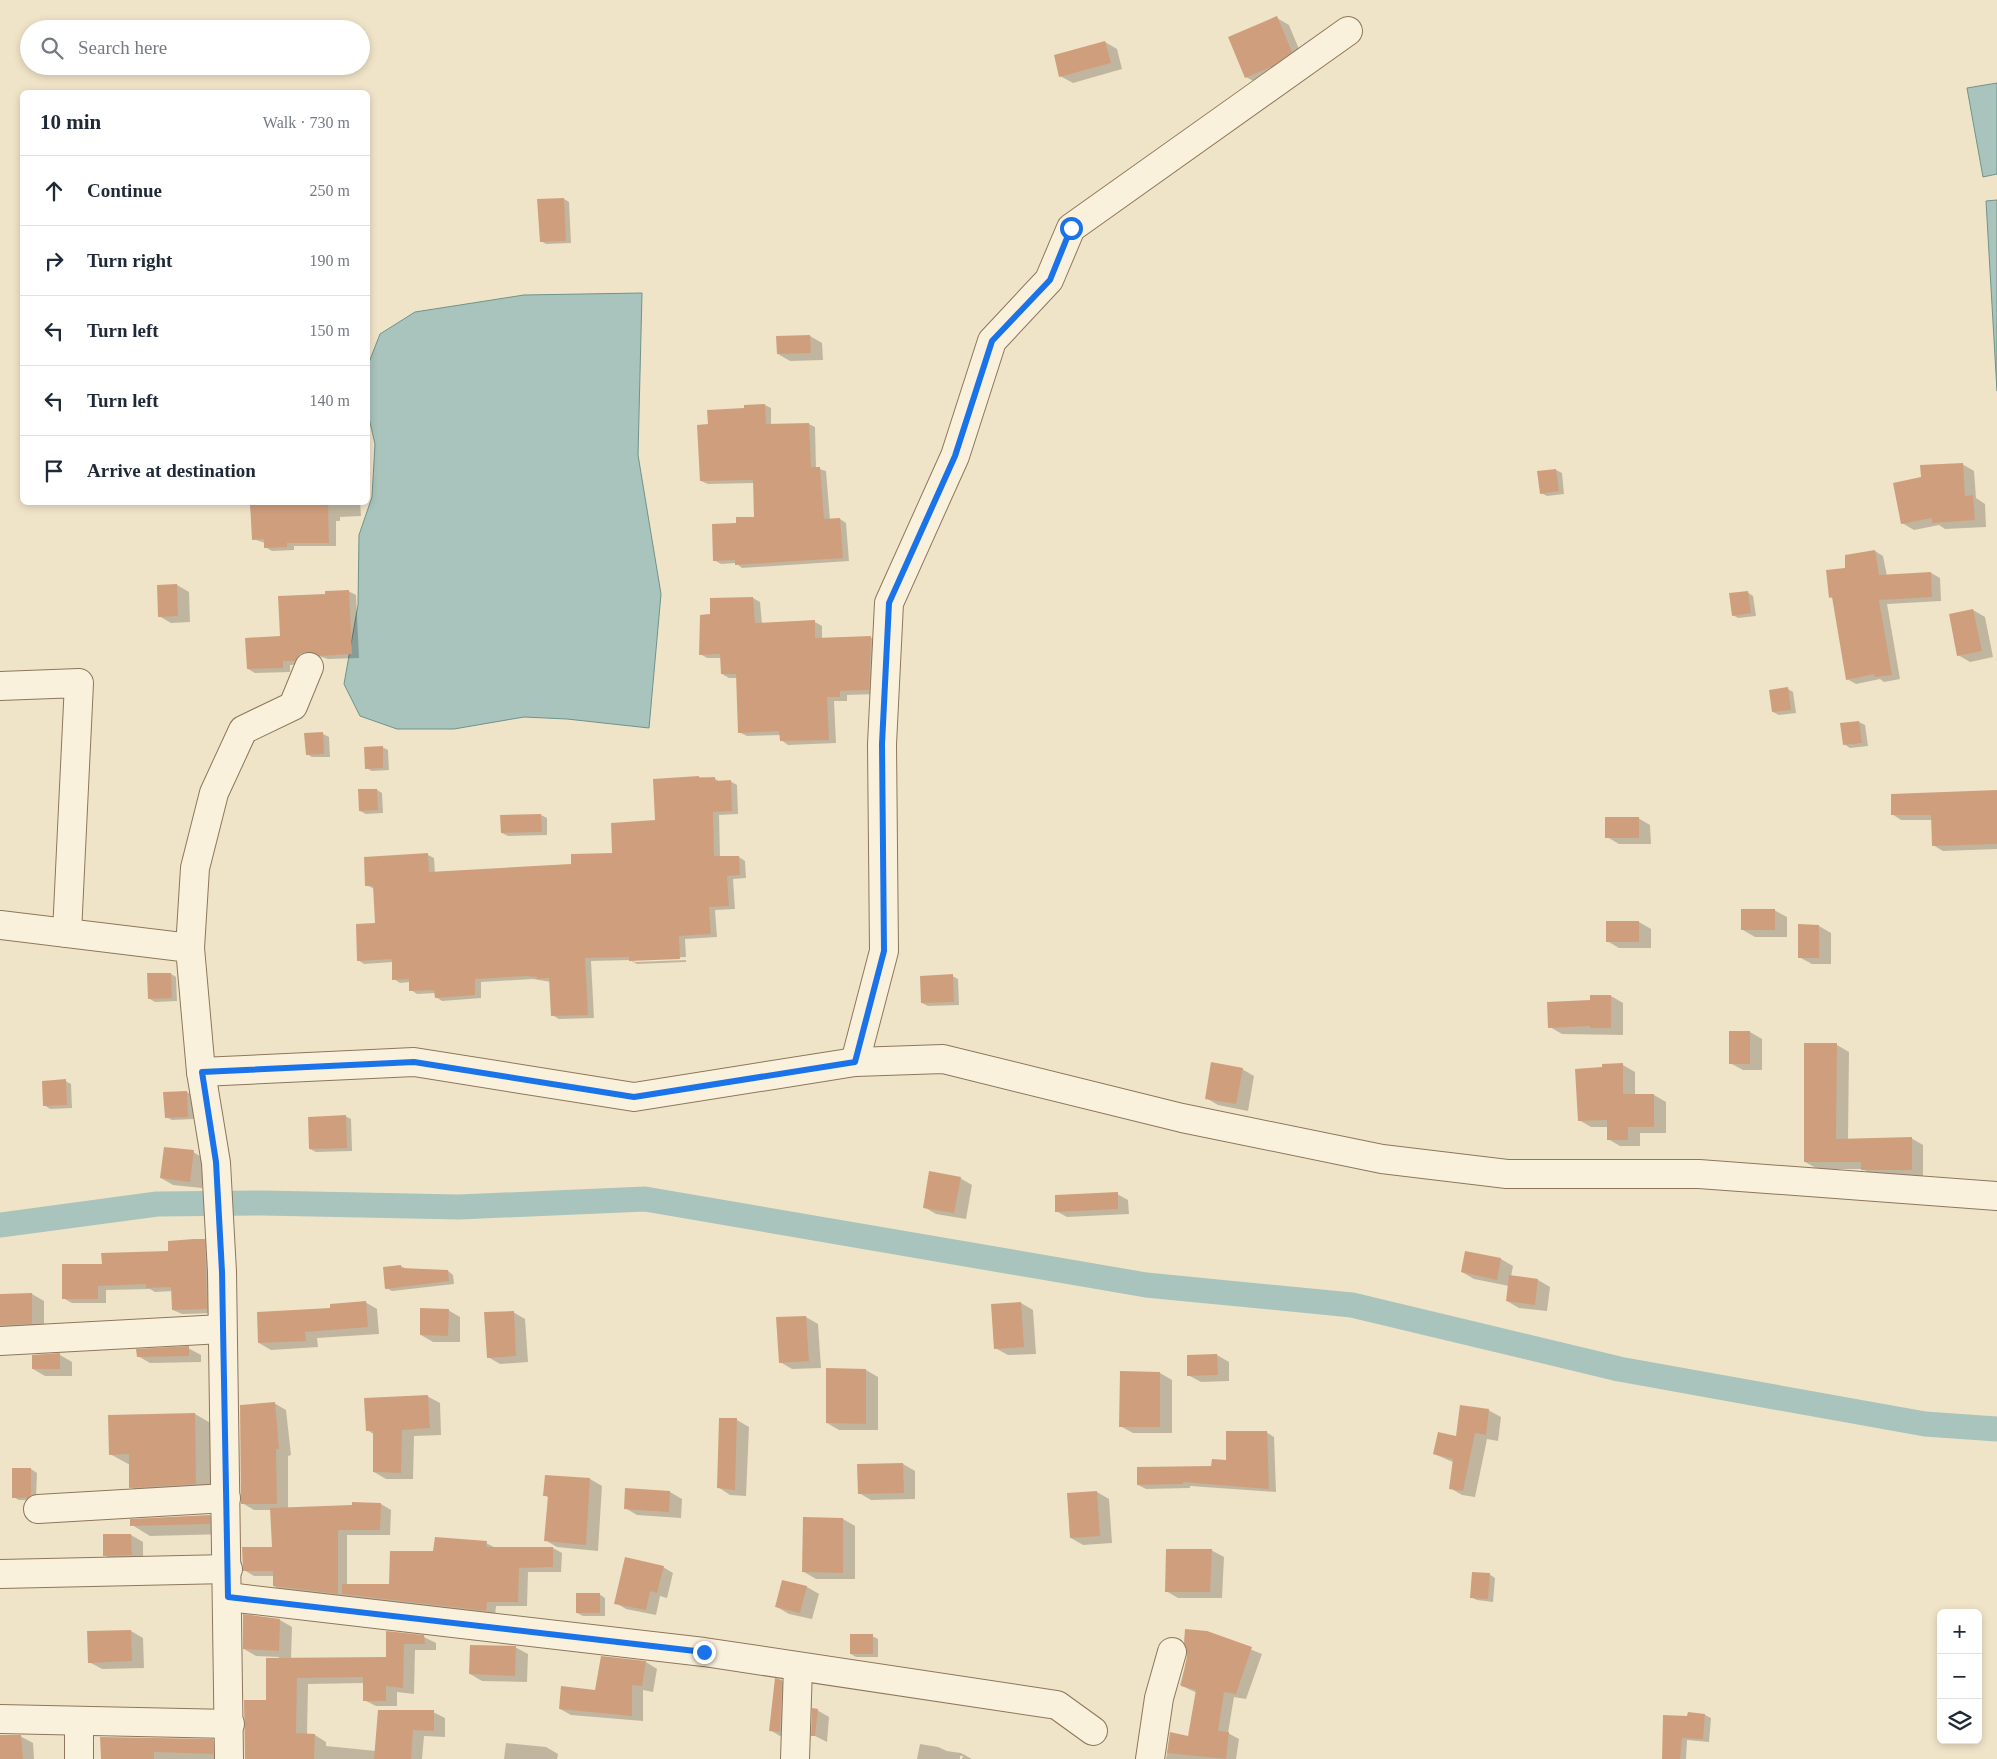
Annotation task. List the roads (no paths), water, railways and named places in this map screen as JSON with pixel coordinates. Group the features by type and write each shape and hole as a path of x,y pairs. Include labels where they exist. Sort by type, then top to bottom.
{"street":[{"path":"855,1062 884,951 882,744 889,603 955,456 992,341 1050,280 1071,228 1348,32"},
{"path":"229,1759 228,1569 222,1272 216,1162 202,1072 190,948 196,868 214,793 243,730 293,706 309,667"},
{"path":"0,686 79,683 67,933"},
{"path":"0,924 190,948"},
{"path":"202,1072 414,1062 634,1097 855,1062 943,1058 1201,1122 1382,1159 1498,1173 1699,1174 1997,1196"},
{"path":"0,1341 222,1329"},
{"path":"38,1509 226,1498"},
{"path":"0,1574 228,1569"},
{"path":"228,1597 704,1652 1057,1705 1093,1731"},
{"path":"1150,1759 1159,1698 1172,1652"},
{"path":"795,1759 798,1666"},
{"path":"0,1719 230,1724"},
{"path":"79,1721 79,1759"}],"water":[{"path":"1997,83 1997,174 1983,177 1967,88"},
{"path":"1997,200 1997,391 1986,201"},
{"path":"642,293 638,455 661,594 649,728 567,719 524,717 454,729 397,729 360,716 344,684 358,605 359,535 372,497 375,444 370,423 370,360 380,334 415,312 524,295"}],"waterway":[{"path":"0,1225 157,1204 263,1203 459,1207 645,1199 1146,1285 1352,1305 1619,1369 1925,1424 1997,1429"}]}
